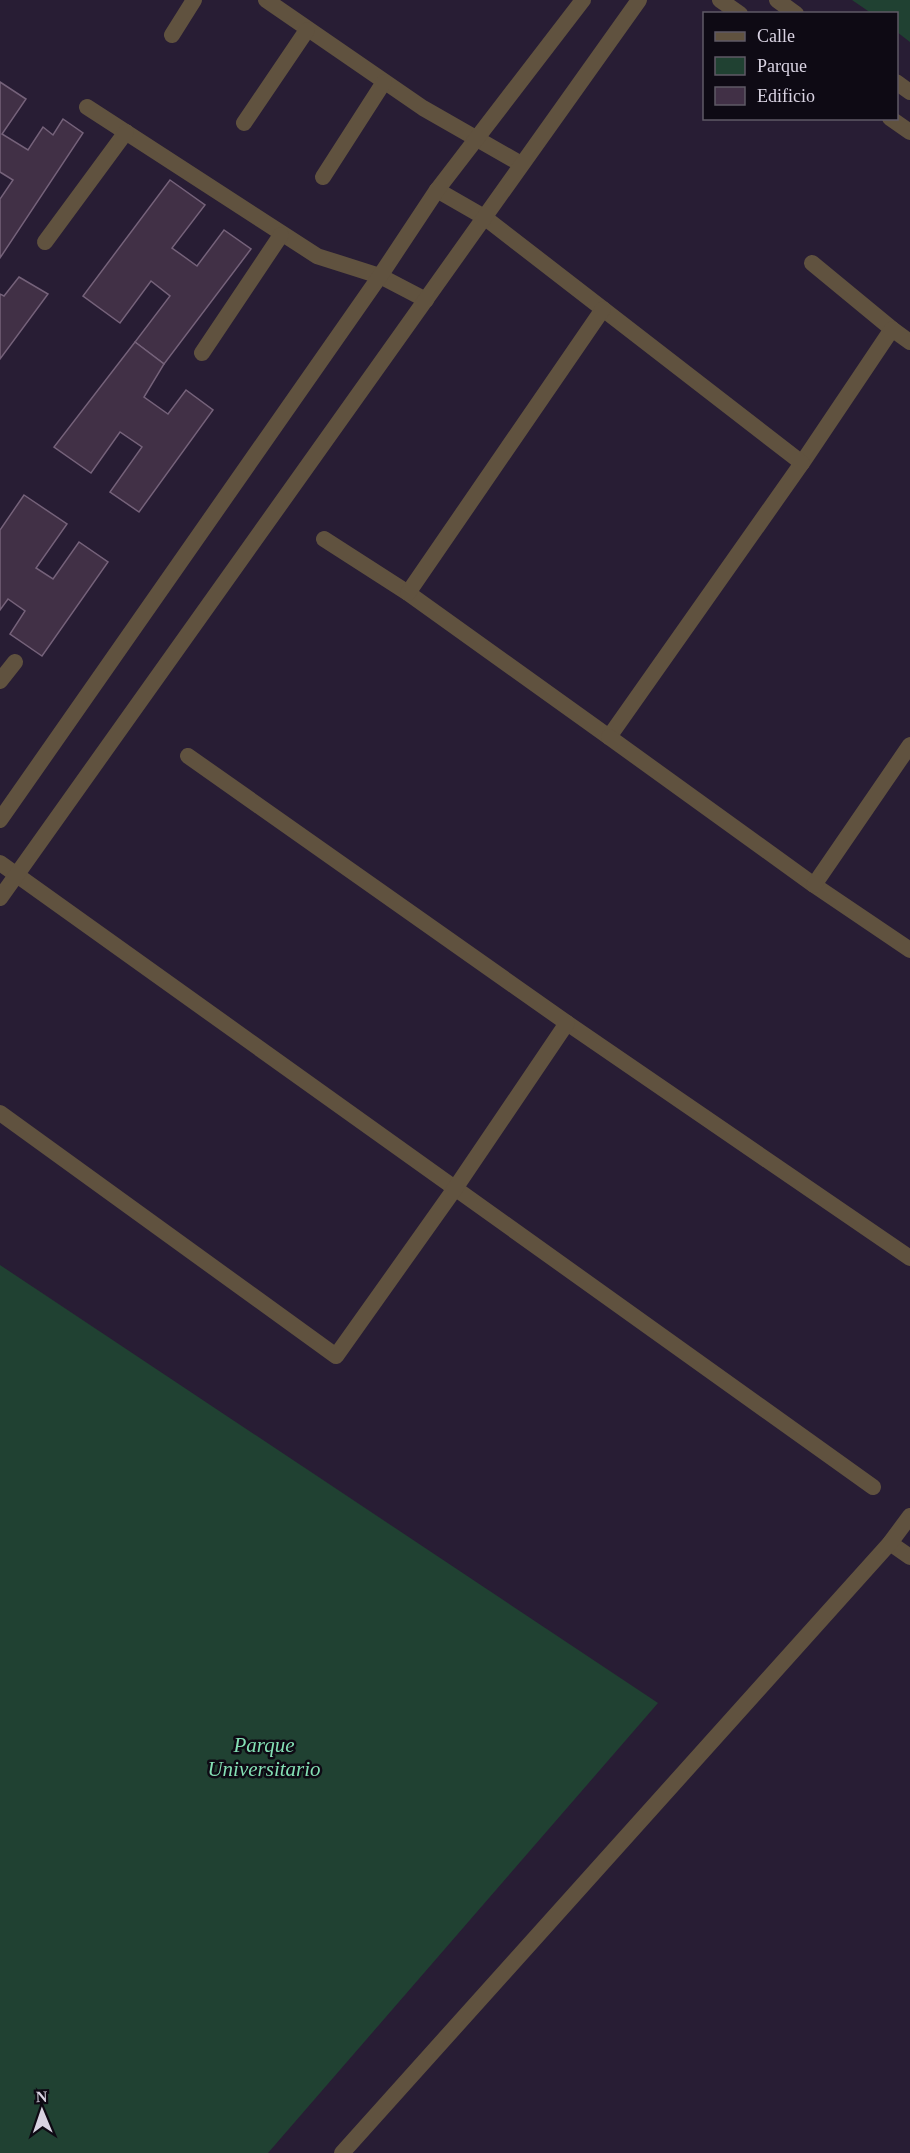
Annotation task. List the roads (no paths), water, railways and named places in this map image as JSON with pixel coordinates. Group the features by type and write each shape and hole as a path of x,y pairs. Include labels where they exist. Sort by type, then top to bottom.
{"street":[{"path":"172,35 194,0"},
{"path":"266,0 384,82 521,164"},
{"path":"0,820 380,276 437,190 583,0"},
{"path":"0,898 639,0"},
{"path":"720,0 737,12"},
{"path":"777,0 793,12"},
{"path":"244,123 307,30"},
{"path":"323,177 384,82"},
{"path":"898,83 910,92"},
{"path":"87,107 281,235 317,256 380,276 426,300"},
{"path":"893,120 910,132"},
{"path":"45,242 126,132"},
{"path":"437,190 484,217 802,463"},
{"path":"202,353 281,235"},
{"path":"812,263 910,342"},
{"path":"408,593 603,309"},
{"path":"609,737 802,463 892,329"},
{"path":"324,539 408,593 814,885 910,951"},
{"path":"0,681 15,662"},
{"path":"814,885 910,745"},
{"path":"188,756 567,1023 910,1258"},
{"path":"0,863 873,1487"},
{"path":"0,1113 336,1356 456,1187 567,1023"},
{"path":"342,2153 890,1543 910,1516"},
{"path":"890,1543 910,1557"}],"park label":[{"name":"Parque Universitario","path":"264,1757"}]}
